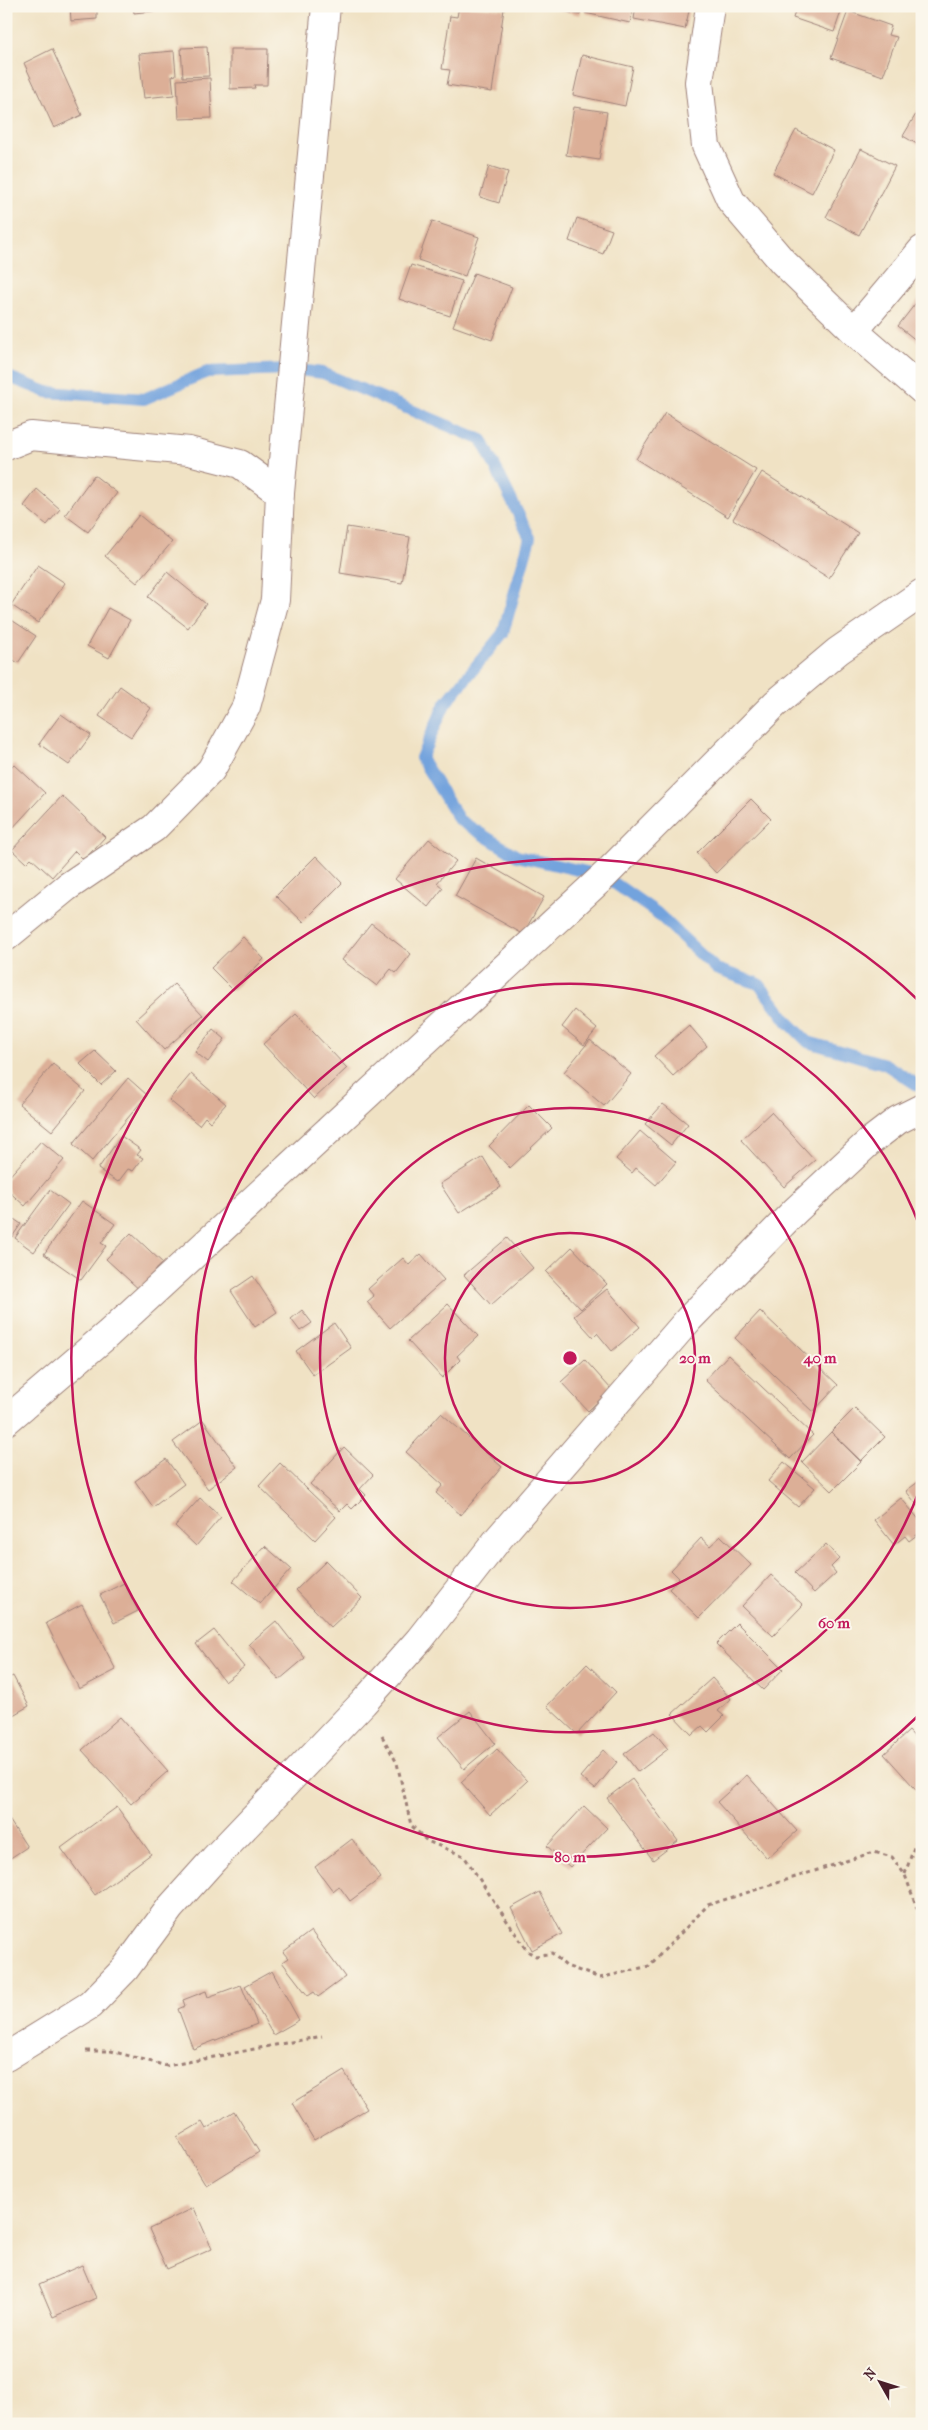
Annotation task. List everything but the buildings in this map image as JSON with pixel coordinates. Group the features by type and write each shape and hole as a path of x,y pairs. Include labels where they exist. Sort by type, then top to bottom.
{"street":[{"path":"6,936 67,887 154,828 211,770 246,707 275,600 280,493 326,6"},
{"path":"710,6 699,82 706,146 731,202 783,262 854,332 922,390"},
{"path":"854,332 922,250"},
{"path":"6,446 31,436 189,451 240,464 280,493"},
{"path":"6,1421 108,1334 604,876 775,704 838,651 922,592"},
{"path":"6,2057 90,2005 125,1969 170,1908 214,1859 363,1703 420,1639 499,1538 689,1319 795,1212 868,1143 898,1120 922,1108"}],"path":[{"path":"363,1703 398,1763 411,1825 427,1841 464,1856 527,1951 536,1956 552,1953 566,1966 600,1978 649,1966 708,1905 874,1852 892,1857 904,1875 922,1922"},
{"path":"904,1875 915,1844 922,1838"},
{"path":"82,2051 111,2051 167,2066 322,2036"}],"waterway":[{"path":"6,376 47,392 144,399 207,372 291,369 323,373 482,440 530,538 503,633 445,704 421,758 459,820 517,856 604,876 657,913 716,969 759,984 788,1022 808,1042 885,1064 922,1088"}]}
